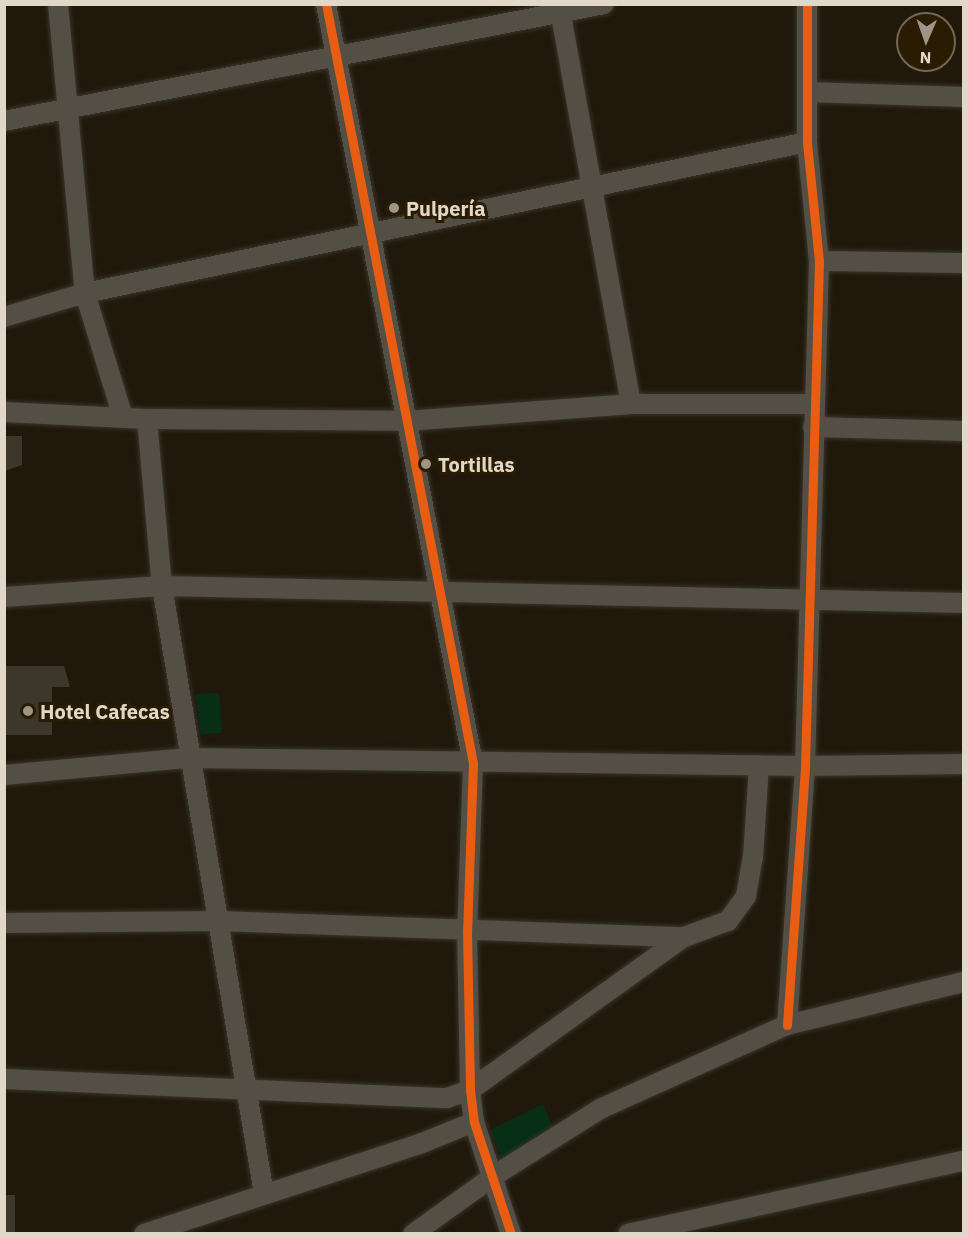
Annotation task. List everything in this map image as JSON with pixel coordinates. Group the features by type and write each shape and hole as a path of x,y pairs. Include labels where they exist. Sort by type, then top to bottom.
{"street":[{"path":"58,4 65,109 85,293 123,417"},
{"path":"326,4 473,763 467,931 470,1090 474,1122 495,1175 511,1233"},
{"path":"4,121 336,56 560,9 604,4"},
{"path":"787,1025 805,766 812,600 813,404 819,261 807,142 807,4"},
{"path":"560,9 631,404"},
{"path":"808,92 963,97"},
{"path":"4,317 85,293 370,236 807,142"},
{"path":"819,261 963,263"},
{"path":"4,412 147,419 406,421 631,404 813,404"},
{"path":"147,419 162,586 188,758 219,921 244,1090 264,1194"},
{"path":"813,427 963,431"},
{"path":"4,597 162,586 963,603"},
{"path":"4,775 188,758 805,766 963,764"},
{"path":"4,1079 447,1098 470,1090 684,938 728,921 746,896 753,858 759,765"},
{"path":"4,923 219,921 684,938"},
{"path":"413,1233 495,1175 602,1108 787,1025 963,982"},
{"path":"144,1233 422,1143 474,1122"},
{"path":"628,1233 963,1161"}],"green space":[{"path":"219,693 222,733 201,734 195,694"},
{"path":"543,1104 553,1127 503,1161 490,1130"}],"building":[{"path":"4,436 22,436 22,465 4,471"},
{"name":"Hotel Cafecas","path":"4,666 64,666 70,687 52,687 52,735 4,735"},
{"path":"4,1195 15,1195 15,1234 4,1234"}],"cycle path":[{"path":"326,4 473,763 467,931 470,1090 474,1122 511,1234"},
{"path":"787,1025 805,766 819,261 807,142 807,4"}],"place":[{"name":"Pulpería","path":"394,208"},
{"name":"Tortillas","path":"426,464"},
{"name":"Hotel Cafecas","path":"28,711"}]}
